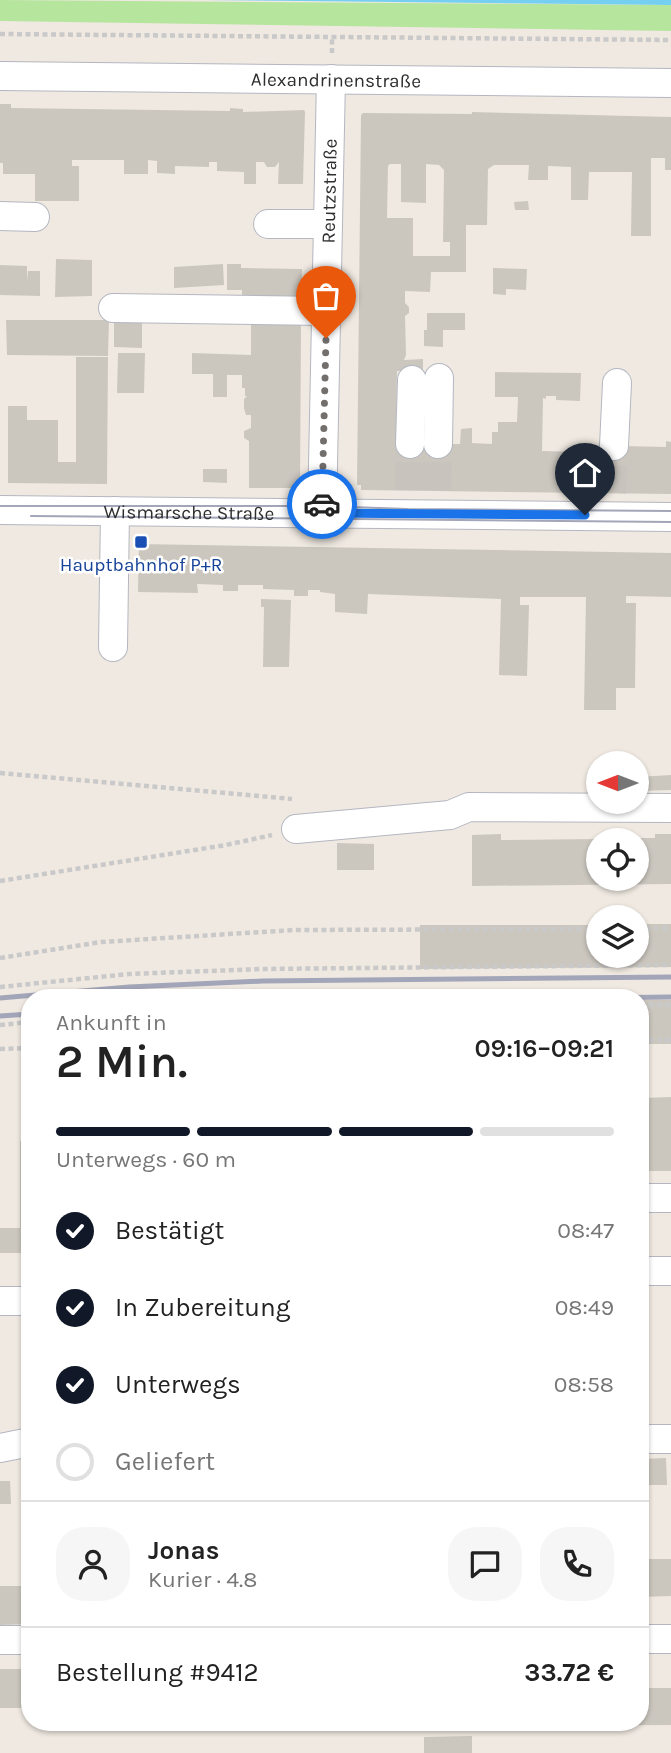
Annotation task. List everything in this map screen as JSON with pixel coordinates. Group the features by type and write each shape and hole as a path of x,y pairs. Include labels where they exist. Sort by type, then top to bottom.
{"street":[{"name":"Alexandrinenstraße","path":"0,76 671,83"},
{"name":"Reutzstraße","path":"322,513 331,79"},
{"path":"0,216 34,217"},
{"path":"268,224 328,224"},
{"path":"113,308 326,311"},
{"path":"410,444 426,379 438,444"},
{"path":"614,446 617,383"},
{"name":"Wismarsche Straße","path":"0,510 322,513 409,501 611,504 671,517"},
{"path":"113,647 115,511"},
{"path":"296,829 450,816 469,807 671,808"},
{"path":"649,1198 671,1198"},
{"path":"649,1272 671,1271"},
{"path":"0,1301 21,1301"},
{"path":"649,1439 671,1439"},
{"path":"0,1448 21,1444"},
{"path":"649,1639 671,1639"},
{"path":"0,1640 21,1640"}],"path":[{"path":"0,34 671,40"},
{"path":"0,773 304,800"},
{"path":"0,881 226,845 296,829"},
{"path":"649,928 671,928"},
{"path":"0,958 101,942 269,932 586,929"},
{"path":"0,987 130,974 262,969 671,965"},
{"path":"649,1005 671,1005"},
{"path":"0,1025 21,1023"},
{"path":"649,1040 671,1040"},
{"path":"0,1049 21,1048"}],"green space":[{"path":"0,0 671,5 671,31 0,21"}],"water":[{"path":"207,0 671,0 671,5"}],"building":[{"path":"0,104 11,104 11,108 230,111 230,108 243,109 243,112 304,110 303,184 278,184 279,162 275,167 267,167 264,162 256,162 256,184 244,184 244,172 217,171 217,162 209,162 209,167 175,166 175,174 157,173 157,161 148,160 148,174 124,174 124,160 72,160 72,166 79,166 79,201 35,201 35,174 3,174 3,163 0,163"},
{"path":"361,115 671,117 671,170 665,170 665,158 651,158 651,236 631,236 632,172 589,172 588,200 571,200 571,167 548,166 548,180 528,180 529,165 494,165 488,169 487,225 466,225 466,272 431,272 430,292 405,291 405,303 409,307 409,313 405,316 404,360 423,359 423,371 397,371 396,444 460,444 461,429 472,428 472,443 492,444 492,432 498,432 498,422 517,422 518,397 495,397 495,372 581,373 580,401 556,400 556,396 543,398 542,451 580,452 580,445 666,447 666,441 671,442 671,494 361,490 361,485 357,485","holes":["401,164 401,202 426,203 426,164 439,165 444,170 443,242 450,242 450,256 413,256 413,218 387,218 388,166"]},
{"path":"528,201 529,210 515,210 514,202"},
{"path":"56,259 92,260 92,296 55,297"},
{"path":"223,264 224,285 174,288 174,267"},
{"path":"227,264 241,264 241,268 302,269 301,299 242,298 242,290 227,290"},
{"path":"0,265 27,266 27,282 28,271 40,271 40,296 0,295"},
{"path":"493,268 527,269 526,290 506,289 506,295 493,294"},
{"path":"427,313 465,313 465,330 443,330 443,347 424,346"},
{"path":"6,320 109,320 108,356 7,355"},
{"path":"114,320 142,320 142,348 114,347"},
{"path":"251,322 301,323 300,488 249,488 249,441 244,438 244,431 251,428 251,415 246,415 244,408 244,399 247,396 245,388 242,388 242,375 227,375 227,397 213,397 213,374 192,374 192,353 251,355"},
{"path":"118,353 145,353 144,393 117,393"},
{"path":"76,357 108,357 107,484 8,483 8,406 27,406 27,420 58,420 58,462 76,462"},
{"path":"203,469 227,469 227,483 203,482"},
{"path":"139,544 671,553 671,597 626,596 626,603 636,603 635,688 616,688 616,710 584,710 586,597 520,597 520,605 529,605 527,676 499,675 501,599 368,594 367,614 335,612 335,594 320,590 308,590 308,596 294,596 294,590 263,589 263,585 238,585 238,591 223,591 223,585 197,584 198,593 138,592"},
{"path":"261,599 291,600 289,667 263,667 264,607 261,607"},
{"path":"671,775 671,790 649,791 649,776"},
{"path":"501,834 501,840 586,839 586,885 472,886 472,835"},
{"path":"655,834 671,834 671,884 649,884 649,838 655,838"},
{"path":"337,843 374,844 374,870 337,870"},
{"path":"649,924 671,924 671,967 649,967"},
{"path":"420,925 586,925 586,968 420,969"},
{"path":"649,1000 671,1000 671,1044 649,1044"},
{"path":"671,1097 671,1171 649,1171 649,1098"},
{"path":"21,1141 21,1253 0,1253 0,1228 20,1228"},
{"path":"666,1458 667,1485 649,1485 649,1459"},
{"path":"0,1481 10,1481 11,1504 0,1504"},
{"path":"649,1559 671,1559 671,1596 649,1597"},
{"path":"0,1586 21,1586 21,1624 0,1625"},
{"path":"0,1669 21,1669 21,1708 0,1708"},
{"path":"649,1688 671,1688 671,1725 649,1725"},
{"path":"472,1736 472,1753 424,1753 424,1737"}],"tunnel":[{"path":"409,490 410,444"},
{"path":"437,490 438,444"},
{"path":"612,493 614,446"}],"tram line":[{"path":"0,506 322,506 671,511"},
{"path":"31,516 671,522"}],"railway":[{"path":"106,989 263,981 671,977"},
{"path":"0,998 21,996"},
{"path":"649,997 671,997"},
{"path":"0,1016 21,1015"}],"way so far":[{"path":"322,504 326,338"}],"place":[{"name":"Hauptbahnhof P+R","path":"141,542"}],"route":[{"path":"322,504 322,513 585,515"}]}
